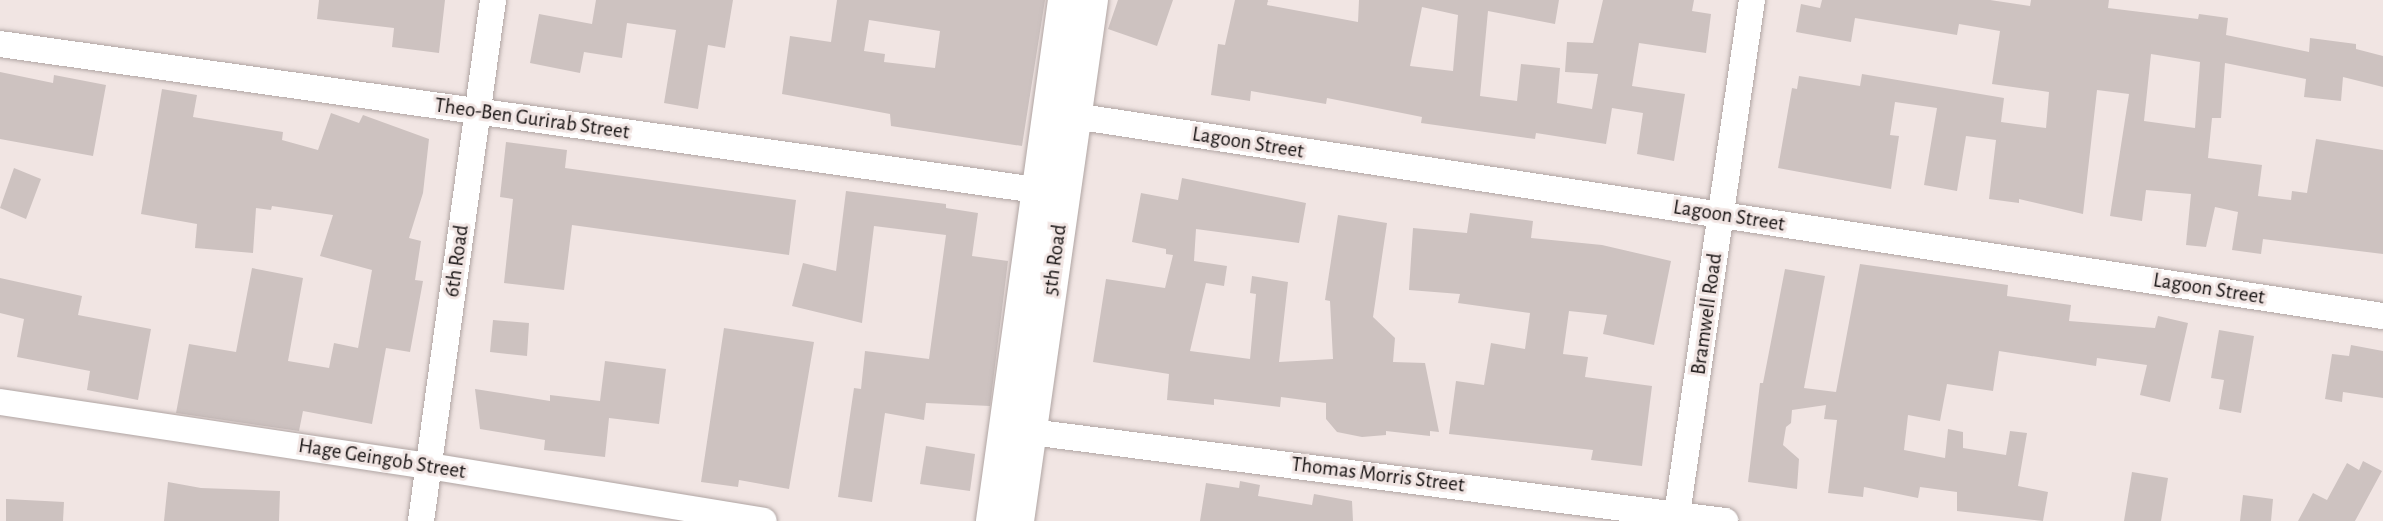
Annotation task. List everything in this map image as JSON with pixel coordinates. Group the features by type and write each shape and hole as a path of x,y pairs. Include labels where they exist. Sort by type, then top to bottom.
{"main road":[{"name":"5th Road","path":"1018,521 1031,432 1064,0"},
{"name":"5th Road","path":"992,521 1051,192 1074,116 1092,0"}],"street":[{"name":"6th Road","path":"421,521 493,0"},
{"name":"Bramwell Road","path":"1677,517 1752,0"},
{"name":"Theo-Ben Gurirab Street","path":"0,44 1051,192"},
{"name":"Lagoon Street","path":"1074,116 2383,316"},
{"name":"Hage Geingob Street","path":"0,402 429,466 764,521"},
{"name":"Thomas Morris Street","path":"1031,432 1677,517 1725,521"}],"building":[{"path":"319,0 445,0 439,53 392,47 394,28 317,19"},
{"path":"596,0 733,0 725,48 708,45 698,109 664,103 676,30 627,23 622,58 584,52 580,73 530,63 539,14 592,24"},
{"path":"837,0 1045,0 1022,146 891,126 890,114 782,94 790,36 831,42","holes":["869,20 940,31 935,68 884,62 885,54 864,51"]},
{"path":"1118,0 1173,0 1157,46 1108,29"},
{"path":"1235,0 1268,0 1267,5 1358,22 1359,0 1559,0 1555,24 1488,11 1480,96 1517,101 1521,64 1560,68 1557,103 1592,109 1598,74 1565,72 1567,42 1593,43 1603,0 1694,0 1692,11 1711,14 1706,53 1639,43 1632,86 1685,94 1674,161 1637,154 1643,113 1612,108 1606,144 1536,133 1535,139 1421,123 1422,117 1327,98 1326,104 1251,91 1250,101 1211,95 1218,44 1225,45","holes":["1422,7 1458,15 1453,71 1410,66"]},
{"path":"1822,0 1990,0 2030,6 2031,0 2109,0 2108,8 2198,19 2199,14 2228,18 2226,35 2309,52 2310,38 2356,44 2356,49 2383,56 2383,87 2343,77 2341,101 2304,97 2306,79 2225,63 2221,118 2212,118 2208,158 2262,165 2258,196 2291,200 2292,191 2307,193 2316,139 2383,150 2383,254 2263,239 2261,254 2232,250 2238,212 2215,207 2206,247 2186,245 2191,194 2146,190 2142,221 2110,216 2129,94 2097,90 2083,214 2019,199 2019,203 1989,199 1996,140 1966,136 1957,191 1924,185 1937,108 1895,102 1890,135 1899,136 1891,189 1778,168 1792,88 1797,89 1799,76 1860,86 1862,74 2004,98 2001,122 2046,128 2049,92 1992,84 2000,31 1959,24 1957,35 1855,18 1851,42 1796,32 1801,4 1820,8","holes":["2151,54 2200,62 2195,128 2144,121"]},
{"path":"0,72 53,83 54,75 106,85 93,156 0,139"},
{"path":"162,89 197,95 193,117 283,132 282,140 318,150 331,113 359,123 363,115 429,139 423,193 409,238 421,241 415,280 423,281 410,352 386,348 372,424 303,411 299,431 176,413 189,344 236,352 252,268 303,278 288,361 329,368 334,343 358,348 372,270 320,256 333,215 272,206 271,210 256,208 253,253 195,248 197,224 141,214"},
{"path":"506,142 567,150 565,168 796,200 789,255 572,225 564,290 504,283 513,199 500,197"},
{"path":"14,168 41,179 26,219 0,208"},
{"path":"1182,178 1306,203 1299,243 1196,229 1194,261 1227,266 1224,286 1206,283 1190,351 1250,359 1256,294 1250,293 1252,276 1288,282 1279,362 1333,359 1330,301 1325,300 1338,215 1387,223 1373,317 1395,338 1393,362 1425,363 1439,432 1430,431 1430,436 1386,431 1386,435 1362,437 1337,432 1326,419 1326,403 1281,397 1280,407 1214,399 1214,405 1167,400 1169,374 1093,362 1106,279 1165,288 1173,255 1166,254 1166,249 1132,242 1141,193 1178,200"},
{"path":"846,191 946,204 946,208 978,213 972,256 1008,261 990,406 926,403 924,420 885,413 872,502 838,497 854,388 861,389 865,351 929,359 946,235 874,226 862,323 792,306 803,263 836,271"},
{"path":"1470,213 1533,221 1531,238 1602,245 1671,261 1654,345 1603,334 1607,315 1569,311 1563,354 1588,357 1585,377 1652,386 1642,466 1591,460 1593,450 1449,434 1456,381 1484,385 1491,343 1525,349 1530,313 1458,303 1460,294 1409,290 1413,228 1467,233"},
{"path":"1860,264 2008,285 2007,296 2071,305 2069,321 2155,328 2158,316 2188,323 2170,402 2140,395 2147,365 2097,358 2096,366 1999,351 1993,391 1947,384 1940,421 1908,415 1904,450 1945,458 1948,429 1963,432 1963,448 2006,455 2010,431 2027,433 2018,486 2048,492 2043,521 1957,511 1957,492 1920,487 1918,498 1864,487 1863,497 1828,493 1837,420 1824,419 1826,405 1792,410 1791,423 1786,427 1783,445 1799,459 1797,489 1748,482 1760,383 1763,383 1785,269 1825,276 1804,388 1836,392"},
{"path":"0,278 82,296 78,315 151,329 138,400 87,390 90,371 17,357 24,319 0,313"},
{"path":"493,320 529,323 527,356 490,352"},
{"path":"724,328 814,342 789,489 739,480 738,487 701,482"},
{"path":"2219,330 2254,336 2241,413 2219,409 2224,380 2211,378"},
{"path":"2351,345 2383,351 2383,398 2343,392 2342,402 2325,399 2332,354 2349,356"},
{"path":"605,361 666,369 659,424 609,418 605,457 544,450 545,440 480,429 475,389 550,401 550,395 600,401"},
{"path":"926,446 975,454 970,491 920,484"},
{"path":"2363,461 2382,471 2355,521 2298,521 2313,493 2327,500 2347,463 2359,470"},
{"path":"2132,472 2168,478 2161,521 2124,521"},
{"path":"1240,481 1260,485 1258,496 1312,505 1314,494 1352,501 1353,521 1200,521 1206,483 1239,488"},
{"path":"168,482 201,488 280,491 279,521 164,521"},
{"path":"2243,495 2273,499 2271,521 2240,521"},
{"path":"6,499 64,502 63,521 6,521"}]}
